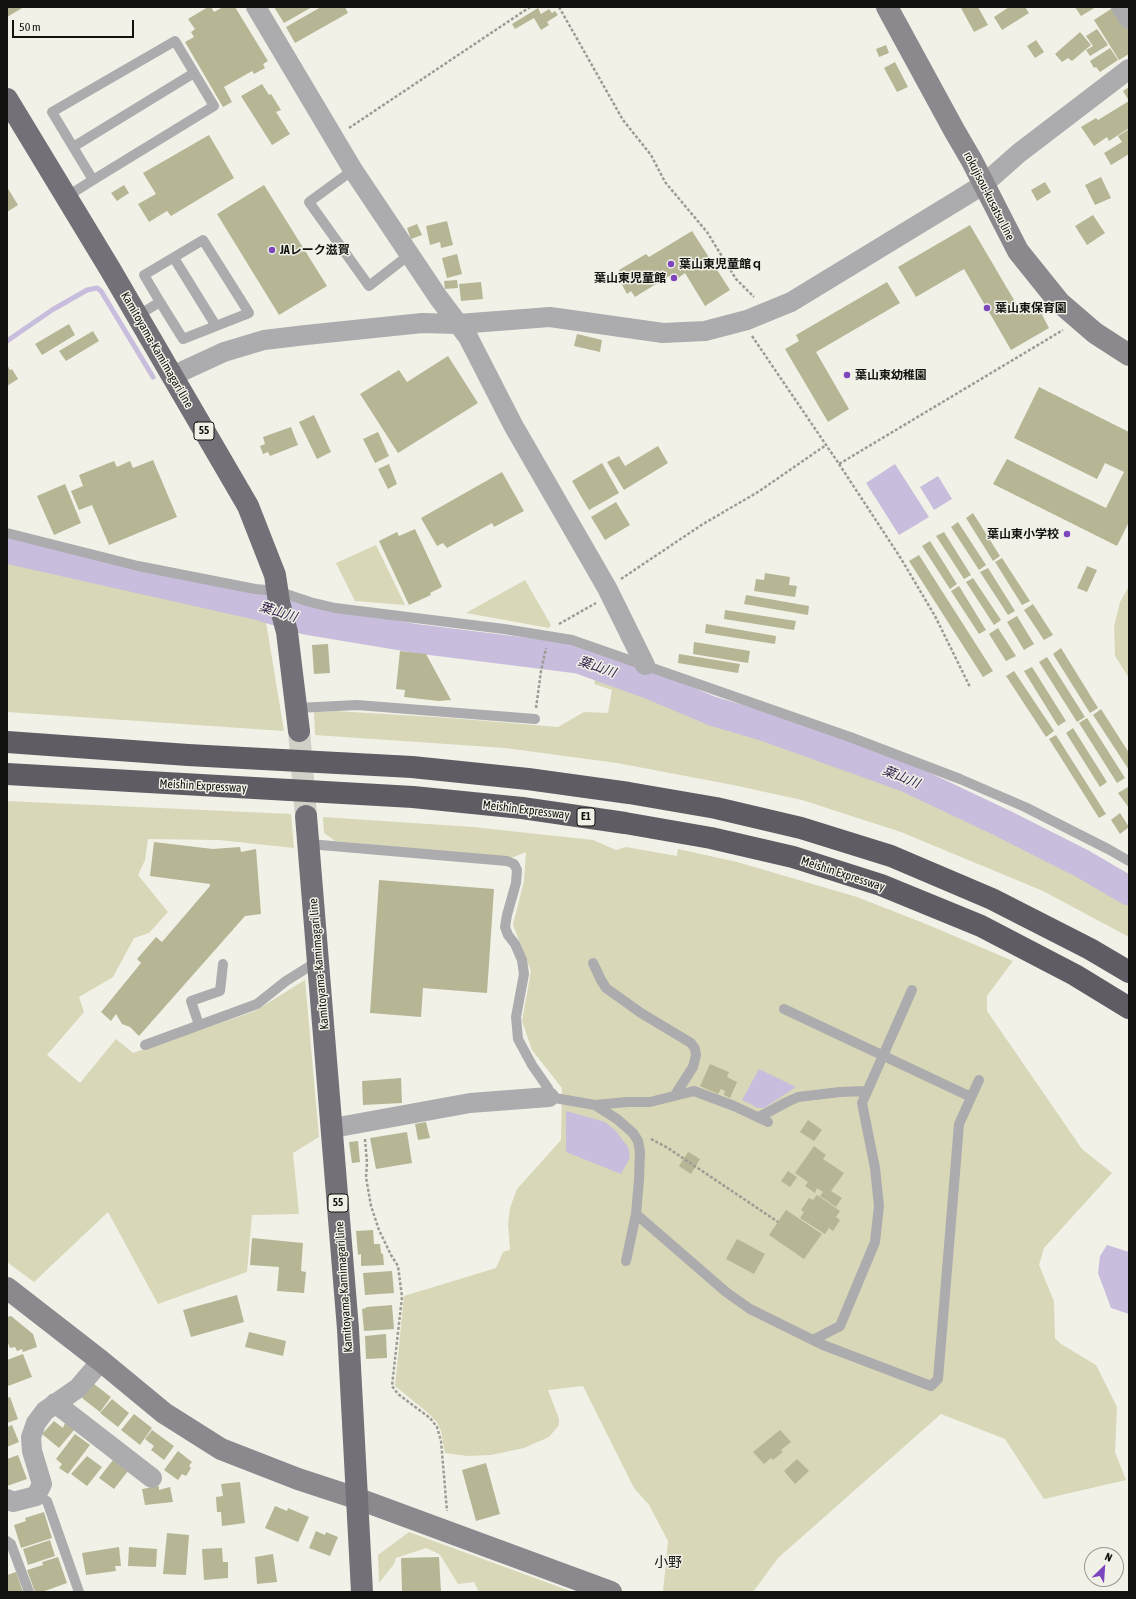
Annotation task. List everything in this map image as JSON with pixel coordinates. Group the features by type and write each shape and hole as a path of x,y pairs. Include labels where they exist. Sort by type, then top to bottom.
{"highway":[{"path":"7,742 196,756 412,767 528,779 630,793 716,808 801,828 892,856 992,899 1090,949 1129,972"},
{"name":"Meishin Expressway","path":"7,774 196,786 413,797 522,808 695,835 793,857 881,885 980,926 1076,975 1129,1008"},
{"path":"7,780 196,786"}],"main road":[{"name":"Kamitoyama-Kamimagari line","path":"7,99 137,316 248,506 275,575 278,596 287,632 299,731"},
{"name":"Kamitoyama-Kamimagari line","path":"306,816 333,1128 348,1329 362,1592"}],"street":[{"path":"256,7 353,170 409,255 468,337 513,425 608,591 645,665"},
{"name":"rokujisou-kusatsu line","path":"887,7 984,184 1018,251 1059,302 1095,333 1129,355"},
{"path":"1121,7 1129,19"},
{"path":"172,376 224,352 264,340 422,323 458,324 550,316 662,333 705,331 743,322 791,302 984,184 1019,153 1129,69"},
{"path":"333,1128 470,1103 549,1097"},
{"path":"7,1288 164,1413 221,1449 298,1479 356,1498 611,1592"},
{"path":"7,1500 13,1502 36,1496 42,1484 32,1451 31,1437 36,1423 45,1411 78,1388 100,1361"},
{"path":"55,1403 152,1478"}],"lane":[{"path":"66,197 214,106 175,41 52,112 93,180"},
{"path":"73,147 194,73"},
{"path":"353,170 309,202 369,286 409,255"},
{"path":"203,240 249,313 183,339 160,302 144,275 203,240"},
{"path":"174,258 216,326"},
{"path":"137,316 160,302"},
{"path":"7,533 138,566 255,589 278,596 335,608 504,628 548,637 572,640 850,737 960,779 1025,807 1108,848 1129,861"},
{"path":"297,708 357,705 535,719"},
{"path":"309,844 507,861 514,864 517,870 516,883 505,928 515,944 522,960 524,974 516,1017 518,1039 532,1065 548,1088 549,1097 595,1105 627,1102 650,1102 694,1091 763,1119 786,1102 798,1097 840,1092 867,1091"},
{"path":"145,1045 257,1004 286,981 318,961"},
{"path":"594,963 606,988 641,1013 691,1043 695,1049 696,1055 693,1067 675,1095"},
{"path":"199,1025 191,1001 220,991 223,964"},
{"path":"813,1340 840,1326 875,1242 879,1206 875,1168 862,1103 912,990"},
{"path":"784,1009 971,1097"},
{"path":"636,1214 726,1292 750,1309 813,1340 931,1386 938,1379 959,1124 979,1080"},
{"path":"595,1105 617,1119 633,1133 638,1141 640,1152 636,1214 626,1261"},
{"path":"36,1496 46,1501 80,1592"},
{"path":"7,1542 11,1544 29,1592"}],"path":[{"path":"334,138 530,7"},
{"path":"559,7 623,120 651,156 665,182 707,232 736,278 768,312"},
{"path":"743,322 900,557 935,616 970,687"},
{"path":"839,464 1068,327"},
{"path":"535,719 541,671 549,631 703,524 758,492 826,445"},
{"path":"362,1122 366,1144 366,1176 371,1206 382,1236 398,1266 402,1297 392,1386 398,1394 430,1418 437,1427 441,1441 448,1517"},
{"path":"649,1136 653,1141 668,1148 778,1222"}],"green space":[{"path":"376,545 405,605 355,601 336,563"},
{"path":"7,560 265,616 284,731 7,712"},
{"path":"525,580 551,625 549,628 466,613"},
{"path":"1129,586 1129,678 1115,656 1114,627 1120,602"},
{"path":"597,671 659,695 702,715 767,733 895,782 937,799 1047,853 1129,899 1129,937 1043,891 901,832 802,800 617,763 505,748 315,735 314,712 335,711 450,718 558,727 584,712 608,713 612,690 594,684"},
{"path":"7,801 291,814 294,848 219,840 148,839 145,860 138,875 168,912 149,933 134,938 113,977 79,997 84,1012 47,1055 80,1083 116,1039 133,1053 255,1011 305,980 319,1137 293,1153 299,1214 252,1215 247,1272 158,1304 108,1212 34,1282 7,1262"},
{"path":"323,817 473,827 593,840 616,850 626,847 677,856 678,849 737,862 857,897 926,924 1013,961 987,996 987,1011 1082,1149 1112,1173 1044,1248 1039,1265 1054,1301 1055,1338 1061,1344 1096,1365 1117,1407 1115,1452 1126,1480 1044,1499 1005,1439 941,1414 778,1558 753,1592 663,1592 668,1541 649,1505 634,1488 583,1386 548,1390 559,1419 559,1425 549,1437 524,1448 491,1455 467,1456 445,1453 441,1431 437,1422 395,1386 404,1296 496,1268 503,1252 510,1250 508,1224 510,1208 517,1189 561,1140 562,1088 532,1050 522,1021 531,971 513,925 524,881 526,852 511,858 335,841 324,833"},
{"path":"409,1532 573,1592 479,1592 474,1582 458,1584 439,1554 426,1548 396,1558 394,1564 379,1583 378,1555"}],"shaded area":[{"path":"895,464 929,517 899,535 866,483"},
{"path":"938,476 952,499 934,510 920,487"},
{"path":"759,1069 796,1087 764,1108 758,1108 742,1100"},
{"path":"566,1111 605,1122 615,1130 628,1147 630,1158 621,1174 566,1152"},
{"path":"1107,1245 1129,1252 1129,1314 1111,1308 1098,1273 1100,1256"}],"building":[{"path":"7,7 24,7 7,17"},
{"path":"208,7 211,7 214,12 223,7 235,7 268,61 263,64 265,68 254,74 252,71 224,87 232,102 223,107 185,42 194,37 191,32 195,29 188,19"},
{"path":"274,7 312,7 284,23"},
{"path":"321,7 345,7 348,13 295,43 286,27"},
{"path":"978,7 988,25 974,32 961,8"},
{"path":"1009,7 1025,7 1029,13 1002,30 994,17"},
{"path":"1075,7 1096,7 1081,16"},
{"path":"1114,7 1129,31 1129,54 1119,60 1094,20"},
{"path":"538,8 541,14 549,9 552,13 555,11 558,15 547,22 549,25 541,30 534,18 515,29 512,24"},
{"path":"1097,29 1108,45 1090,56 1086,50 1093,46 1086,36"},
{"path":"1080,32 1091,45 1072,61 1068,58 1062,62 1055,54"},
{"path":"1036,40 1044,52 1035,58 1027,46"},
{"path":"886,45 889,53 879,57 876,49"},
{"path":"1110,48 1118,60 1100,72 1096,67 1094,68 1090,61"},
{"path":"895,62 908,87 897,92 884,68"},
{"path":"262,84 269,95 271,94 281,110 276,112 290,134 272,145 241,96"},
{"path":"1129,87 1129,101 1123,91"},
{"path":"1129,101 1129,128 1109,141 1107,137 1094,146 1081,127 1096,118 1098,120"},
{"path":"1129,129 1129,154 1111,165 1104,153 1122,142 1118,136"},
{"path":"209,135 234,178 171,216 167,211 149,222 138,204 156,194 143,173"},
{"path":"1101,177 1111,198 1095,205 1085,185"},
{"path":"1045,182 1051,192 1037,201 1031,190"},
{"path":"124,185 129,193 117,201 111,193"},
{"name":"JAレーク滋賀","path":"264,185 327,286 279,315 217,214"},
{"path":"7,187 18,205 7,212"},
{"path":"1093,215 1105,233 1087,245 1075,226"},
{"path":"447,221 453,245 441,248 440,242 430,245 426,226"},
{"path":"417,224 422,235 411,239 407,228"},
{"name":"葉山東保育園","path":"970,225 1021,312 1036,303 1049,328 1011,350 964,269 916,297 898,267"},
{"name":"葉山東児童館ｑ","path":"692,231 730,290 705,306 685,273 673,282 669,276 635,297 631,291 627,294 619,279 623,277 619,270 646,254 649,257"},
{"path":"457,254 462,274 447,278 442,258"},
{"path":"457,280 458,288 445,289 444,281"},
{"path":"481,282 483,299 461,301 459,284"},
{"name":"葉山東幼稚園","path":"887,282 900,303 816,352 849,409 828,422 785,349 799,341 796,335"},
{"path":"69,324 75,335 42,355 35,344"},
{"path":"93,331 99,341 66,361 59,351"},
{"path":"577,334 602,340 600,352 574,346"},
{"path":"448,356 478,403 398,453 360,394 399,370 407,382"},
{"path":"7,365 10,370 12,369 18,379 7,386"},
{"path":"1039,387 1129,432 1129,522 1117,546 993,484 1007,459 1106,508 1124,472 1105,463 1097,479 1014,438"},
{"path":"314,415 331,452 317,459 299,422"},
{"path":"291,427 298,445 270,456 268,452 263,454 260,446 265,444 263,437"},
{"path":"378,432 389,456 375,463 363,439"},
{"path":"658,446 668,463 624,490 607,462 619,456 625,466"},
{"path":"153,460 177,517 109,545 92,505 79,510 71,491 83,486 79,475 114,461 117,467 130,461 133,468"},
{"path":"602,463 619,493 589,510 572,481"},
{"path":"389,464 397,484 388,489 378,469"},
{"path":"502,472 524,511 494,527 492,523 447,548 443,543 437,546 421,518"},
{"path":"65,484 81,523 54,535 37,496"},
{"path":"616,502 630,525 605,540 591,517"},
{"path":"973,513 1000,556 993,561 966,518"},
{"path":"958,522 986,565 979,570 951,527"},
{"path":"415,529 442,587 430,593 431,595 409,605 379,541 397,532 399,536"},
{"path":"944,532 971,575 964,579 936,536"},
{"path":"930,541 957,584 950,589 922,546"},
{"path":"919,555 993,671 983,677 909,561"},
{"path":"1002,558 1030,601 1022,605 995,562"},
{"path":"1087,566 1097,570 1087,592 1077,588"},
{"path":"988,568 1015,611 1008,615 980,572"},
{"path":"765,573 790,577 789,585 797,586 795,597 754,591 756,579 764,580"},
{"path":"973,578 1001,620 994,625 966,582"},
{"path":"959,586 986,630 979,634 951,591"},
{"path":"746,595 809,606 808,615 744,604"},
{"path":"1033,604 1053,635 1044,640 1024,610"},
{"path":"725,610 796,621 794,630 724,619"},
{"path":"1017,616 1034,644 1024,650 1007,622"},
{"path":"706,624 776,636 775,644 705,633"},
{"path":"998,628 1016,656 1006,661 989,634"},
{"path":"694,642 750,651 748,663 693,654"},
{"path":"328,644 330,673 314,674 312,645"},
{"path":"1061,648 1098,708 1090,713 1053,654"},
{"path":"400,651 426,654 451,700 439,701 404,697 405,690 396,689"},
{"path":"679,654 740,664 738,673 678,663"},
{"path":"1047,657 1085,717 1077,722 1039,662"},
{"path":"1032,667 1066,721 1058,726 1024,671"},
{"path":"1014,671 1054,731 1046,737 1006,676"},
{"path":"1101,709 1129,753 1129,770 1093,715"},
{"path":"1087,718 1125,778 1117,783 1079,723"},
{"path":"1073,728 1107,782 1100,787 1066,733"},
{"path":"1056,735 1106,814 1099,818 1049,739"},
{"path":"1128,787 1129,788 1129,808 1118,793"},
{"path":"1120,813 1129,827 1120,834 1111,820"},
{"path":"154,842 213,849 240,847 241,852 256,849 261,914 245,916 139,1036 130,1027 122,1024 116,1014 111,1021 101,1012 141,963 137,959 156,937 162,942 210,886 210,884 150,876"},
{"path":"379,880 494,889 487,993 423,988 421,1017 370,1013"},
{"path":"710,1064 729,1072 727,1077 737,1082 730,1098 724,1095 725,1091 721,1089 718,1094 700,1086"},
{"path":"401,1078 402,1103 363,1105 362,1081"},
{"path":"808,1120 822,1130 814,1141 800,1132"},
{"path":"426,1122 430,1138 418,1140 415,1124"},
{"path":"407,1132 412,1163 376,1169 370,1138"},
{"path":"358,1141 360,1162 352,1163 349,1142"},
{"path":"814,1146 826,1155 823,1159 844,1173 831,1191 842,1198 836,1207 820,1196 823,1192 817,1188 815,1193 805,1186 808,1182 795,1173"},
{"path":"688,1152 700,1159 691,1174 679,1166"},
{"path":"788,1171 797,1177 790,1187 781,1181"},
{"path":"817,1195 840,1211 836,1217 840,1220 833,1231 829,1228 825,1234 800,1218 804,1212 801,1210 809,1198 813,1200"},
{"path":"786,1210 822,1234 804,1259 769,1235"},
{"path":"373,1230 374,1244 380,1244 384,1265 361,1266 361,1254 358,1255 356,1231"},
{"path":"252,1238 303,1243 301,1271 306,1272 304,1293 277,1291 279,1267 250,1265"},
{"path":"737,1239 765,1254 754,1274 726,1259"},
{"path":"392,1271 394,1293 365,1295 363,1273"},
{"path":"237,1295 244,1322 191,1337 183,1310"},
{"path":"392,1305 394,1329 364,1331 362,1309 366,1307"},
{"path":"11,1316 33,1334 37,1347 23,1352 22,1349 17,1351 15,1347 10,1348 7,1341 7,1317"},
{"path":"249,1332 286,1341 283,1356 245,1347"},
{"path":"386,1334 387,1358 366,1359 365,1336"},
{"path":"23,1354 32,1377 8,1386 7,1360"},
{"path":"94,1384 111,1397 100,1412 82,1398"},
{"path":"10,1397 18,1419 7,1423 7,1398"},
{"path":"112,1399 129,1413 118,1427 100,1413"},
{"path":"134,1414 152,1428 140,1445 121,1430"},
{"path":"54,1421 63,1428 65,1423 74,1430 59,1448 42,1434"},
{"path":"12,1425 19,1442 7,1447 7,1427"},
{"path":"152,1430 174,1446 164,1460 151,1450 154,1446 145,1439"},
{"path":"780,1430 791,1442 781,1450 783,1452 773,1460 771,1458 764,1464 753,1452"},
{"path":"75,1434 90,1445 68,1474 59,1468 62,1464 56,1459"},
{"path":"178,1451 192,1462 189,1466 191,1468 186,1476 182,1474 178,1480 164,1470"},
{"path":"18,1455 27,1479 7,1486 7,1459"},
{"path":"87,1456 102,1467 87,1486 71,1474"},
{"path":"797,1459 809,1471 795,1484 784,1471"},
{"path":"113,1460 128,1471 114,1489 99,1478"},
{"path":"486,1463 500,1514 476,1521 462,1470"},
{"path":"240,1482 245,1523 222,1526 221,1512 217,1512 216,1497 223,1496 221,1484"},
{"path":"159,1486 159,1490 170,1487 173,1502 145,1505 142,1489"},
{"path":"275,1506 287,1511 288,1508 309,1517 298,1542 265,1528"},
{"path":"44,1512 52,1538 21,1548 14,1525 26,1521 25,1518"},
{"path":"316,1531 325,1535 326,1532 338,1537 330,1556 309,1548"},
{"path":"167,1533 189,1535 186,1575 163,1574"},
{"path":"50,1540 55,1556 28,1565 23,1549"},
{"path":"119,1547 121,1566 115,1566 116,1571 86,1575 82,1553"},
{"path":"129,1547 157,1549 156,1567 128,1566"},
{"path":"222,1548 223,1562 228,1562 228,1578 204,1580 202,1549"},
{"path":"273,1554 277,1582 257,1584 255,1557"},
{"path":"58,1557 67,1583 42,1592 35,1592 27,1570 43,1565 42,1562"},
{"path":"439,1557 441,1592 402,1592 401,1558"},
{"path":"16,1572 23,1592 7,1592 7,1575"}],"waterway":[{"path":"7,341 52,310 87,290 97,288 101,291 153,377"},
{"name":"葉山川","path":"7,549 256,605 305,620 419,639 579,659 648,684 712,711 766,727 905,777 1002,823 1083,864 1129,891"}],"tunnel":[{"path":"299,731 306,816"}],"place":[{"name":"JAレーク滋賀","path":"272,250"},
{"name":"葉山東児童館ｑ","path":"671,264"},
{"name":"葉山東児童館","path":"674,278"},
{"name":"葉山東保育園","path":"987,308"},
{"name":"葉山東幼稚園","path":"847,375"},
{"name":"葉山東小学校","path":"1067,534"}],"district":[{"name":"小野","path":"668,1563"}]}
